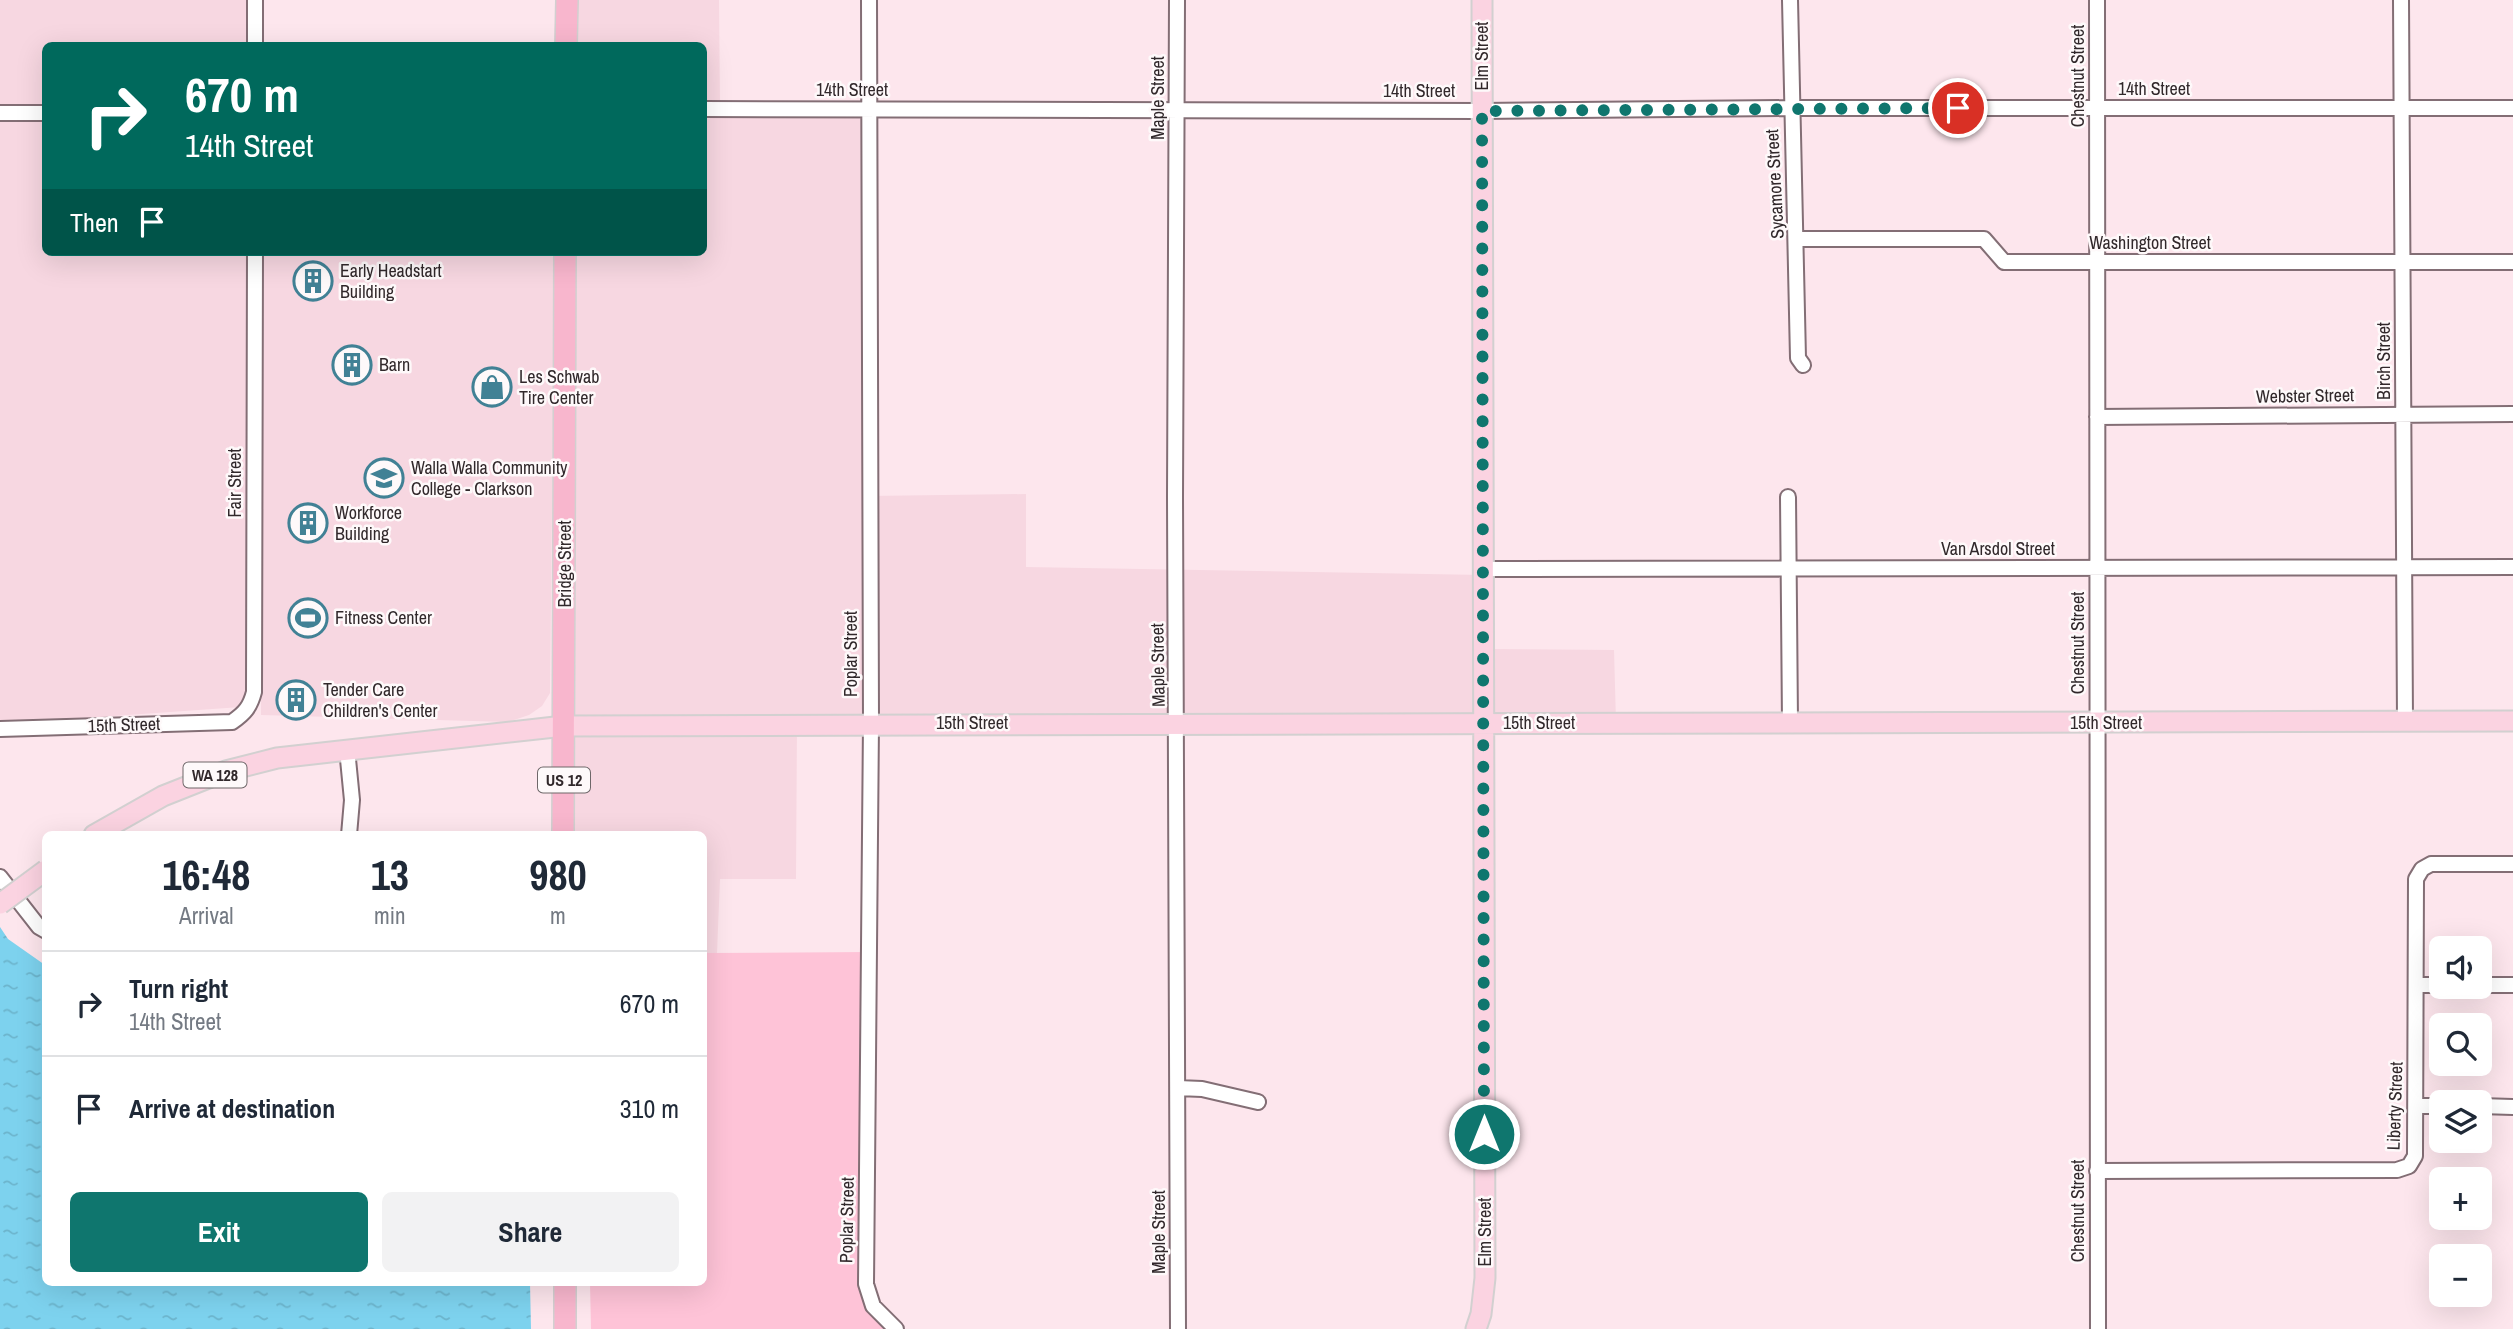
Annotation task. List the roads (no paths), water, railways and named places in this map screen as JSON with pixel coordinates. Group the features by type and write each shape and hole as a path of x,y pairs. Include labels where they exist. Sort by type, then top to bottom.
{"highway":[{"path":"566,0 566,42"},
{"name":"Bridge Street","path":"563,831 565,256"},
{"path":"565,1286 565,1329"}],"main road":[{"name":"Elm Street","path":"1476,1329 1481,1314 1485,1278 1482,0"},
{"name":"15th Street","path":"564,726 1790,721 2513,722"},
{"name":"WA 128","path":"101,831 163,796 226,771 277,758 564,726"},
{"path":"0,904 42,873"}],"street":[{"path":"255,0 255,42"},
{"name":"Poplar Street","path":"869,0 871,723 866,1284 873,1306 896,1329"},
{"name":"Maple Street","path":"1177,0 1175,509 1178,724 1178,1329"},
{"name":"Sycamore Street","path":"1790,0 1798,358 1803,365"},
{"name":"Chestnut Street","path":"2097,0 2098,1329"},
{"name":"Birch Street","path":"2401,0 2405,722"},
{"name":"14th Street","path":"707,109 1482,111 1791,108 2513,108"},
{"path":"0,113 42,113"},
{"name":"Washington Street","path":"1797,239 1984,239 2004,262 2513,262"},
{"name":"Fair Street","path":"246,712 254,692 255,256"},
{"name":"Webster Street","path":"2097,417 2513,414"},
{"path":"1788,497 1790,721"},
{"name":"Van Arsdol Street","path":"1483,569 2513,567"},
{"name":"15th Street","path":"0,729 232,722 246,712"},
{"path":"347,749 352,800 349,831"},
{"name":"Liberty Street","path":"2097,1171 2397,1170 2409,1166 2415,1156 2416,879 2422,869 2431,863 2513,864"},
{"path":"0,877 42,926"},
{"path":"2416,985 2429,985"},
{"path":"2492,985 2513,985"},
{"path":"1178,1088 1202,1089 1258,1102"},
{"path":"2416,1106 2429,1106"},
{"path":"2492,1106 2513,1107"}],"water":[{"path":"0,927 8,939 42,963 42,1286 530,1286 531,1329 0,1329"}],"place":[{"name":"Early Headstart Building","path":"313,281"},
{"name":"Barn","path":"352,365"},
{"name":"Les Schwab Tire Center","path":"492,387"},
{"name":"Walla Walla Community College - Clarkson","path":"384,478"},
{"name":"Workforce Building","path":"308,523"},
{"name":"Fitness Center","path":"308,618"},
{"name":"Tender Care Children's Center","path":"296,700"}]}
